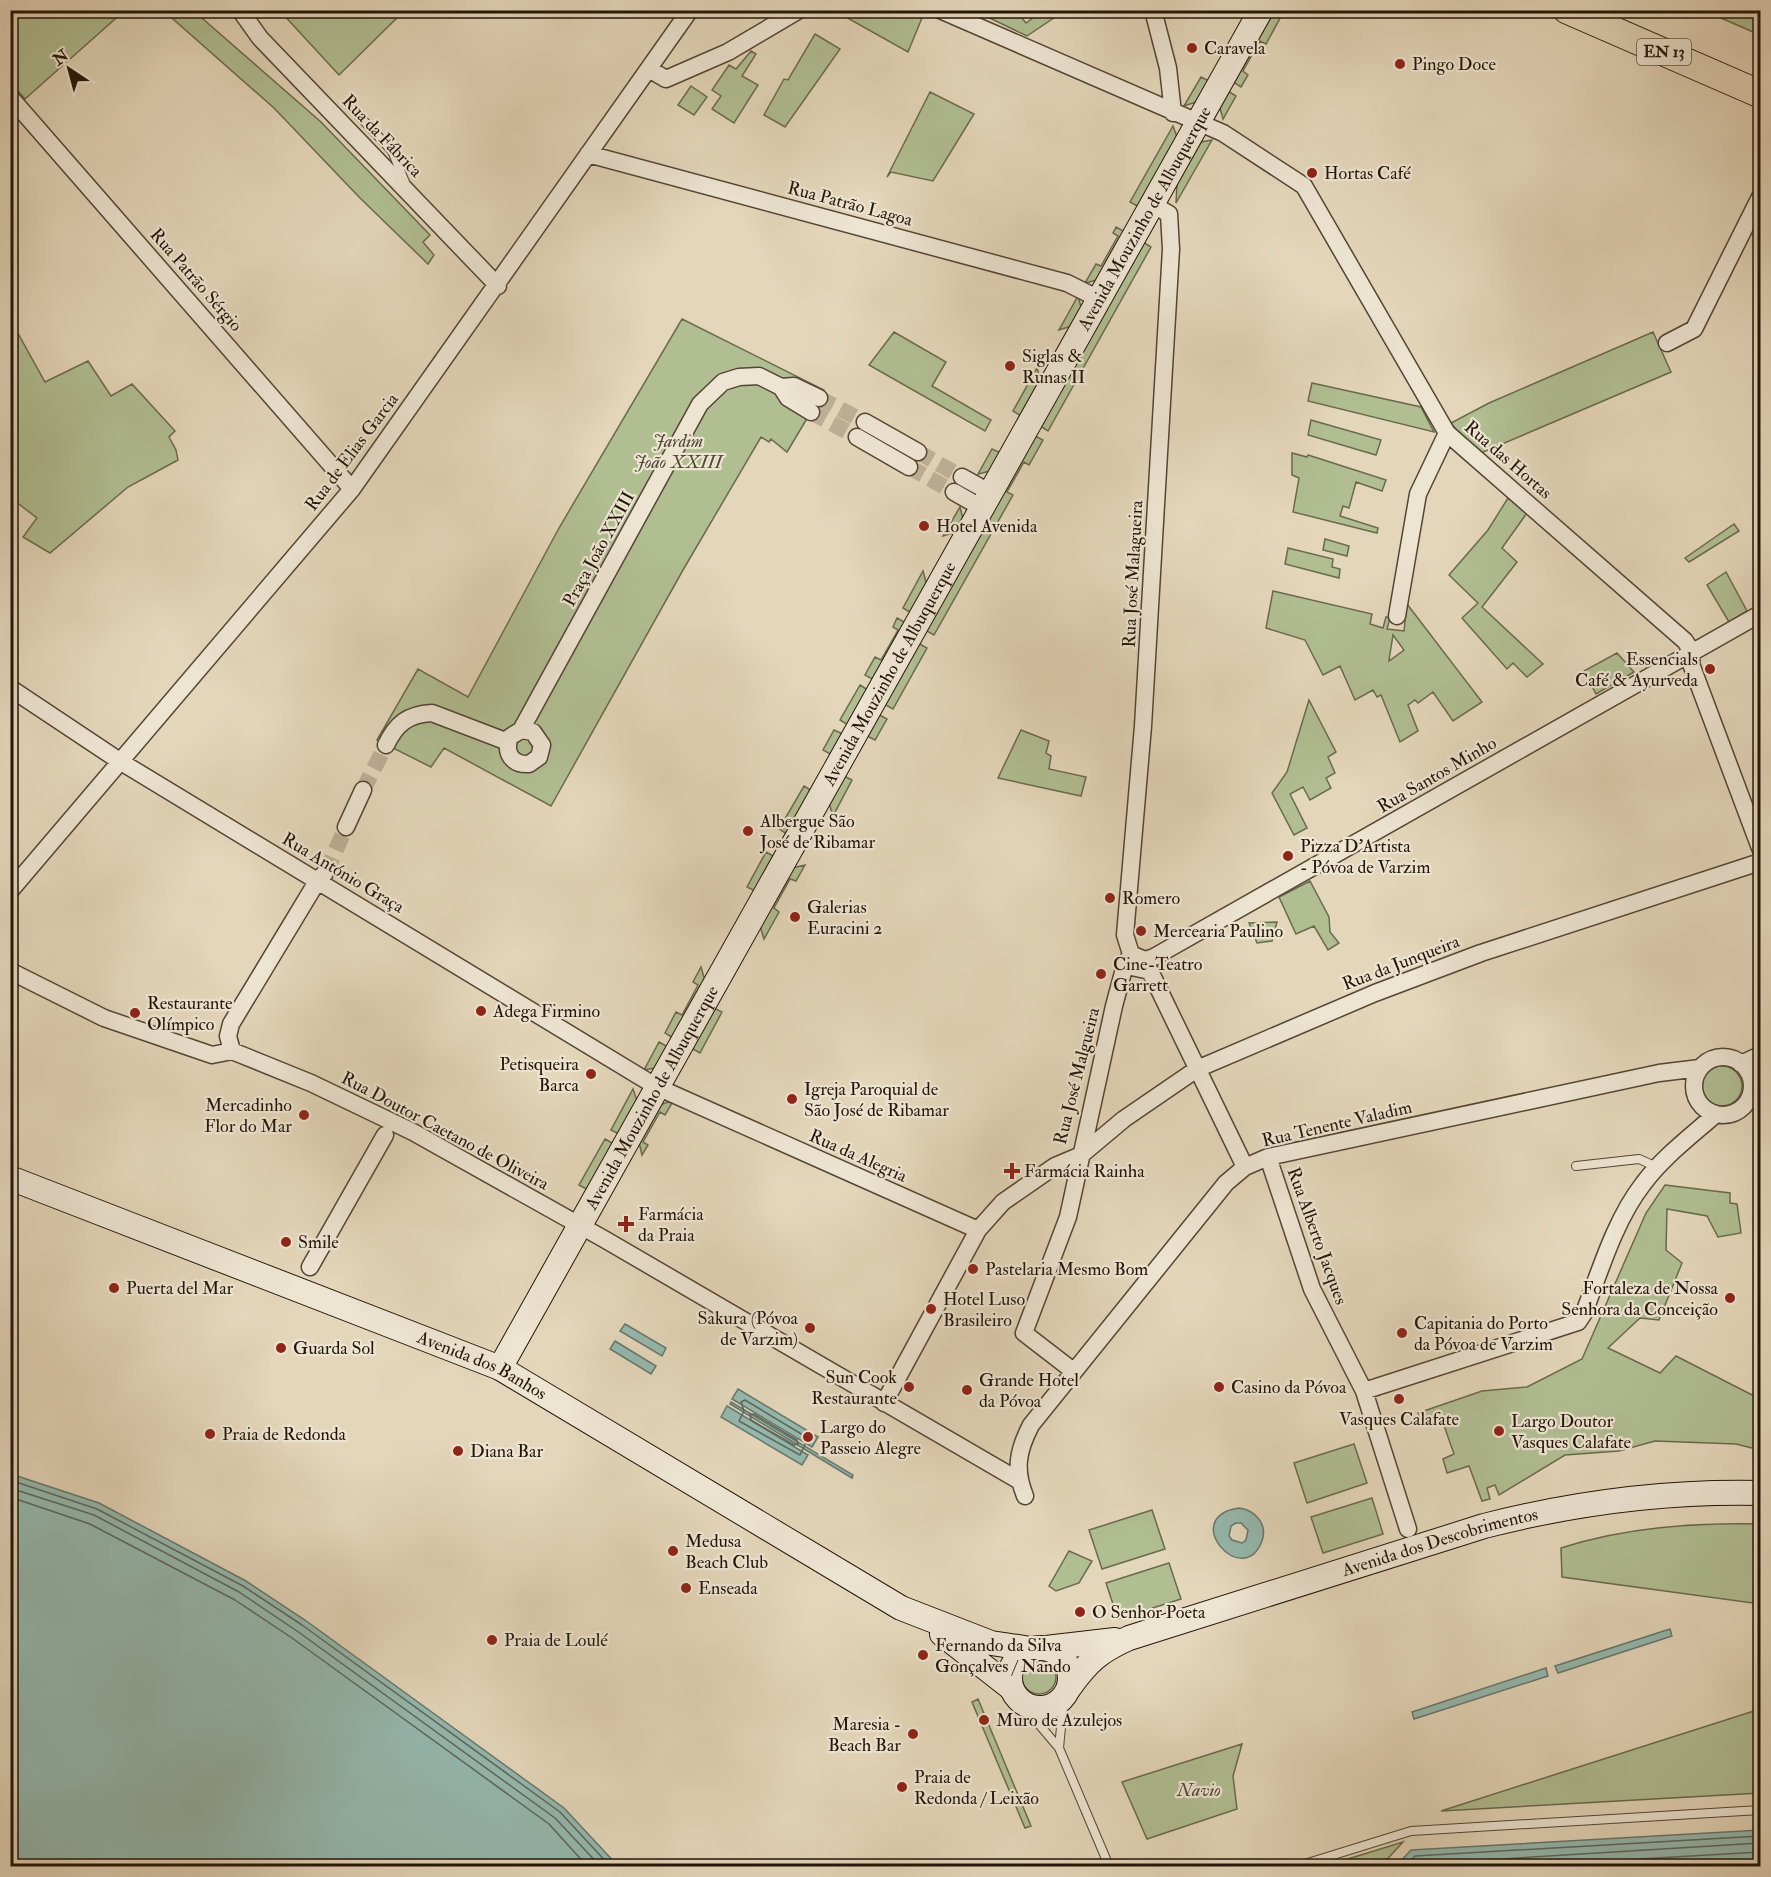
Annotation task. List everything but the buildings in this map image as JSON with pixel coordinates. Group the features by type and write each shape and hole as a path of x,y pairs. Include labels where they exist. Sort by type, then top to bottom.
{"main road":[{"name":"Avenida Mouzinho de Albuquerque","path":"500,1368 1261,10"},
{"name":"EN 13","path":"1567,10 1761,94"},
{"name":"Avenida dos Banhos","path":"10,1178 500,1368 921,1618 1012,1691"},
{"name":"Avenida dos Descobrimentos","path":"1066,1692 1083,1667 1102,1650 1130,1638 1432,1542 1534,1513 1636,1499 1726,1492 1761,1493"},
{"name":"Avenida dos Banhos","path":"921,1618 991,1643 1038,1649"},
{"name":"Avenida dos Descobrimentos","path":"1038,1649 1130,1638"},
{"path":"1038,1649 1054,1651 1066,1662 1070,1678 1066,1692 1058,1703 1039,1709 1030,1707 1012,1691 1011,1668 1015,1660 1038,1649"}],"street":[{"name":"Rua da Fábrica","path":"240,10 260,38 498,286"},
{"name":"Rua de Elias Garcia","path":"10,891 352,489 498,286 690,10"},
{"path":"649,69 666,79 728,51 799,10"},
{"name":"Rua das Hortas","path":"940,10 1223,133 1304,186 1447,434 1660,618 1685,641 1692,652"},
{"path":"1153,10 1168,68 1173,113"},
{"name":"Rua Patrão Sérgio","path":"10,97 352,489"},
{"name":"Rua Patrão Lagoa","path":"588,154 1067,283 1099,299"},
{"path":"1667,343 1695,329 1761,197"},
{"name":"Rua José Malagueira","path":"1128,959 1125,935 1143,726 1171,249 1169,214 1152,204"},
{"name":"Praça João XXIII","path":"386,745 401,723 421,713 515,736 700,405 723,382 739,377 759,376 781,387 795,386 815,405"},
{"path":"861,429 913,459"},
{"path":"1397,616 1419,494 1447,434"},
{"path":"958,484 986,500"},
{"name":"Rua Santos Minho","path":"1128,959 1145,960 1154,957 1761,614"},
{"path":"1692,652 1691,664 1761,848"},
{"name":"Rua António Graça","path":"10,688 121,762 322,876 657,1087"},
{"path":"346,827 363,790"},
{"name":"Rua da Junqueira","path":"1081,1155 1124,1119 1197,1070 1375,993 1480,953 1761,862"},
{"path":"10,971 104,1018 212,1055 232,1051 228,1036 231,1024 322,876"},
{"path":"1128,959 1150,971 1245,1167"},
{"name":"Rua José Malgueira","path":"884,1403 978,1230 1003,1203 1055,1166 1081,1155 1128,959"},
{"name":"Rua Doutor Caetano de Oliveira","path":"232,1051 311,1083 413,1132 604,1239 884,1403"},
{"path":"1741,1064 1761,1055"},
{"path":"1720,1057 1731,1058 1741,1064 1752,1082 1754,1107 1716,1114 1707,1110 1695,1096 1694,1086 1700,1068 1708,1061 1720,1057"},
{"name":"Rua Tenente Valadim","path":"1026,1496 1018,1480 1018,1455 1030,1425 1072,1370 1226,1183 1245,1167 1268,1158 1659,1073 1700,1068"},
{"name":"Rua da Alegria","path":"657,1087 978,1230"},
{"path":"1364,1391 1578,1322 1584,1313 1619,1227 1641,1186 1657,1167 1716,1114"},
{"path":"310,1267 385,1135"},
{"path":"1072,1370 1024,1333 1068,1216 1081,1155"},
{"name":"Rua Alberto Jacques","path":"1268,1158 1312,1289 1364,1391 1408,1529"},
{"path":"884,1403 1018,1480"}],"lane":[{"path":"348,104 392,151 405,182 417,200"},
{"path":"1576,1166 1639,1159 1657,1167"},
{"path":"1012,1691 1059,1748 1109,1866"},
{"path":"1059,1748 1066,1692"},
{"path":"1298,1866 1411,1831 1761,1810"}],"green space":[{"path":"280,10 404,11 339,75"},
{"path":"10,11 124,11 25,99 11,83"},
{"path":"164,11 210,11 203,19 321,122 430,235 423,242 434,255 428,264 359,197 274,108"},
{"path":"835,11 918,11 924,13 908,52"},
{"path":"975,11 1016,11 1026,23 1042,11 1064,11 1027,36"},
{"path":"1273,11 1284,11 1266,44 1260,41 1243,71 1248,75 1241,87 1233,82"},
{"path":"1705,11 1760,11 1760,35"},
{"path":"815,34 840,49 785,127 764,115 784,79 788,80"},
{"path":"751,51 756,54 742,76 758,85 734,123 712,109 721,96 712,90 729,65 736,69"},
{"path":"1201,77 1209,81 1196,102 1184,106"},
{"path":"691,86 707,97 694,115 678,105"},
{"path":"1228,91 1236,96 1223,119 1220,108"},
{"path":"930,92 974,114 933,181 891,172 887,177"},
{"path":"1173,126 1177,137 1139,207 1130,202"},
{"path":"1212,140 1176,203 1177,184 1201,142"},
{"path":"1116,227 1125,232 1097,280 1085,283 1096,264 1101,266 1118,236 1113,233"},
{"path":"1143,242 1151,247 1048,431 1040,426"},
{"path":"1078,296 1081,307 1072,326 1059,330"},
{"path":"10,319 45,382 88,361 111,396 132,384 175,431 169,437 178,460 128,487 50,553 23,537 37,518 11,498"},
{"name":"Jardim João XXIII","path":"682,319 824,390 787,452 771,439 769,442 761,437 683,570 551,806 444,748 431,767 377,740 418,669 468,697 559,528"},
{"path":"894,332 946,362 932,386 991,420 985,431 869,365"},
{"path":"1653,332 1671,372 1481,453 1463,438 1451,423 1489,403"},
{"path":"1037,368 1041,381 1021,416 1013,411"},
{"path":"1312,383 1421,407 1434,432 1308,401"},
{"path":"1311,420 1381,440 1376,455 1308,435"},
{"path":"1035,436 1043,440 1029,465 1024,462 1007,492 1013,495 934,635 925,630"},
{"path":"992,449 1001,453 990,471 978,474"},
{"path":"1292,453 1307,457 1308,455 1386,480 1382,491 1356,482 1349,508 1343,506 1340,516 1378,528 1377,533 1293,512 1299,478 1292,475"},
{"path":"1508,498 1527,513 1502,548 1517,562 1482,607 1543,664 1527,677 1513,663 1507,669 1462,618 1478,603 1449,575 1488,530"},
{"path":"960,507 963,519 956,532 943,536"},
{"path":"1734,524 1739,531 1689,562 1685,558"},
{"path":"1325,539 1349,546 1347,556 1323,550"},
{"path":"1288,548 1333,559 1332,567 1340,569 1339,578 1285,564"},
{"path":"923,571 927,585 911,613 903,608"},
{"path":"1726,572 1747,611 1729,622 1707,585"},
{"path":"1273,591 1372,614 1370,624 1383,628 1386,617 1390,618 1387,629 1404,631 1407,604 1482,702 1453,721 1433,692 1418,703 1415,700 1408,705 1418,731 1400,742 1381,695 1377,697 1373,690 1355,700 1340,666 1323,675 1305,640 1266,628","holes":["1393,635 1404,650 1389,661"]},
{"path":"897,618 906,623 874,680 865,675 875,657 881,660 898,630 893,627"},
{"path":"918,643 927,648 893,709 884,704"},
{"path":"1617,653 1634,672 1596,694 1584,671"},
{"path":"860,685 868,690 848,725 840,720"},
{"path":"1309,700 1336,752 1328,757 1335,773 1326,778 1331,788 1310,800 1303,787 1290,794 1307,828 1294,835 1272,793 1287,772"},
{"path":"878,714 887,719 875,740 867,736"},
{"path":"834,730 843,734 832,755 823,750"},
{"path":"1021,730 1049,741 1046,753 1051,756 1049,769 1086,777 1081,796 998,778"},
{"path":"844,776 852,780 833,816 829,803"},
{"path":"804,786 812,791 787,834 779,829"},
{"path":"766,852 775,857 755,891 747,887"},
{"path":"805,865 796,881 790,879 774,908 779,912 764,939 760,926 792,868"},
{"path":"1310,881 1329,917 1330,932 1339,943 1328,950 1314,926 1296,934 1279,897"},
{"path":"1277,922 1272,941 1257,943 1249,923"},
{"path":"701,967 705,981 673,1038 665,1033 676,1012 682,1015 698,985 693,982"},
{"path":"714,1008 722,1012 700,1053 691,1048"},
{"path":"659,1042 668,1047 655,1068 644,1070"},
{"path":"1722,1066 1730,1067 1736,1072 1741,1078 1741,1094 1736,1100 1730,1105 1722,1106 1714,1105 1708,1100 1703,1094 1702,1086 1703,1078 1708,1072 1714,1067"},
{"path":"633,1089 637,1101 619,1134 611,1130"},
{"path":"672,1103 665,1115 660,1112 643,1142 648,1145 642,1155 639,1142 660,1105"},
{"path":"605,1139 614,1144 588,1190 579,1185"},
{"path":"1665,1185 1730,1193 1730,1203 1737,1204 1741,1233 1718,1237 1707,1216 1667,1209 1666,1250 1682,1263 1659,1320 1640,1318 1608,1348 1660,1373 1676,1356 1760,1399 1760,1450 1736,1444 1655,1441 1619,1451 1565,1455 1499,1495 1495,1485 1487,1488 1490,1499 1482,1501 1469,1466 1447,1473 1443,1459 1454,1454 1441,1417 1422,1423 1418,1413 1482,1391 1527,1387 1582,1359 1646,1213"},
{"path":"1354,1444 1367,1483 1307,1503 1294,1463"},
{"path":"1372,1498 1383,1534 1323,1553 1311,1517"},
{"path":"1152,1510 1165,1549 1102,1569 1089,1530"},
{"path":"1710,1524 1760,1524 1760,1604 1562,1577 1561,1548 1585,1541 1660,1528"},
{"path":"1069,1551 1092,1561 1079,1583 1056,1591 1049,1586"},
{"path":"1169,1563 1181,1599 1118,1619 1106,1583"},
{"path":"1039,1660 1051,1665 1056,1677 1051,1689 1039,1694 1027,1689 1022,1677 1027,1665"},
{"path":"978,1699 1031,1826 1025,1828 972,1702"},
{"path":"1760,1709 1760,1793 1441,1811"},
{"name":"Navio","path":"1242,1744 1233,1776 1237,1809 1147,1839 1122,1782"},
{"path":"1403,1842 1381,1866 1325,1866"}],"water":[{"path":"625,1324 666,1348 662,1356 620,1331"},
{"path":"615,1341 656,1366 651,1374 610,1349"},
{"path":"738,1389 818,1437 812,1447 732,1399"},
{"path":"731,1402 853,1475 852,1478 730,1404"},
{"path":"727,1406 808,1455 802,1465 721,1417"},
{"path":"11,1474 99,1503 246,1581 305,1620 564,1808 618,1866 11,1866"},
{"path":"1239,1508 1245,1509 1259,1519 1263,1529 1262,1541 1253,1554 1242,1558 1230,1555 1220,1547 1214,1536 1214,1524 1222,1514","holes":["1241,1523 1248,1530 1246,1540 1242,1543 1232,1540 1229,1536 1231,1526"]},
{"path":"1670,1629 1672,1636 1558,1673 1555,1666"},
{"path":"1546,1668 1548,1676 1414,1719 1412,1712"},
{"path":"1760,1830 1760,1866 1396,1866 1411,1850"}],"tunnel":[{"path":"819,398 865,422"},
{"path":"811,412 857,437"},
{"path":"918,452 962,477"},
{"path":"909,467 954,492"},
{"path":"363,790 386,745"},
{"path":"326,872 346,827"}],"place":[{"name":"Caravela","path":"1192,48"},
{"name":"Pingo Doce","path":"1400,64"},
{"name":"Hortas Café","path":"1312,173"},
{"name":"Siglas & Runas II","path":"1010,366"},
{"name":"Hotel Avenida","path":"924,526"},
{"name":"Essencials Café & Ayurveda","path":"1710,669"},
{"name":"Albergue São José de Ribamar","path":"748,831"},
{"name":"Pizza D'Artista - Póvoa de Varzim","path":"1288,856"},
{"name":"Romero","path":"1110,898"},
{"name":"Galerias Euracini 2","path":"795,917"},
{"name":"Mercearia Paulino","path":"1141,931"},
{"name":"Cine-Teatro Garrett","path":"1101,974"},
{"name":"Adega Firmino","path":"481,1011"},
{"name":"Restaurante Olímpico","path":"135,1013"},
{"name":"Petisqueira Barca","path":"591,1074"},
{"name":"Igreja Paroquial de São José de Ribamar","path":"792,1099"},
{"name":"Mercadinho Flor do Mar","path":"304,1115"},
{"name":"Farmácia Rainha","path":"1012,1171"},
{"name":"Farmácia da Praia","path":"626,1224"},
{"name":"Smile","path":"286,1242"},
{"name":"Pastelaria Mesmo Bom","path":"973,1269"},
{"name":"Puerta del Mar","path":"114,1288"},
{"name":"Fortaleza de Nossa Senhora da Conceição","path":"1730,1298"},
{"name":"Hotel Luso Brasileiro","path":"931,1309"},
{"name":"Sakura (Póvoa de Varzim)","path":"810,1328"},
{"name":"Capitania do Porto da Póvoa de Varzim","path":"1402,1333"},
{"name":"Guarda Sol","path":"281,1348"},
{"name":"Sun Cook Restaurante","path":"909,1387"},
{"name":"Casino da Póvoa","path":"1219,1387"},
{"name":"Grande Hotel da Póvoa","path":"967,1390"},
{"name":"Vasques Calafate","path":"1399,1399"},
{"name":"Largo Doutor Vasques Calafate","path":"1499,1431"},
{"name":"Praia de Redonda","path":"210,1434"},
{"name":"Largo do Passeio Alegre","path":"808,1437"},
{"name":"Diana Bar","path":"458,1451"},
{"name":"Medusa Beach Club","path":"673,1551"},
{"name":"Enseada","path":"686,1588"},
{"name":"O Senhor Poeta","path":"1080,1612"},
{"name":"Praia de Loulé","path":"492,1640"},
{"name":"Fernando da Silva Gonçalves / Nando","path":"923,1655"},
{"name":"Muro de Azulejos","path":"984,1720"},
{"name":"Maresia - Beach Bar","path":"913,1734"},
{"name":"Praia de Redonda / Leixão","path":"902,1787"}]}
